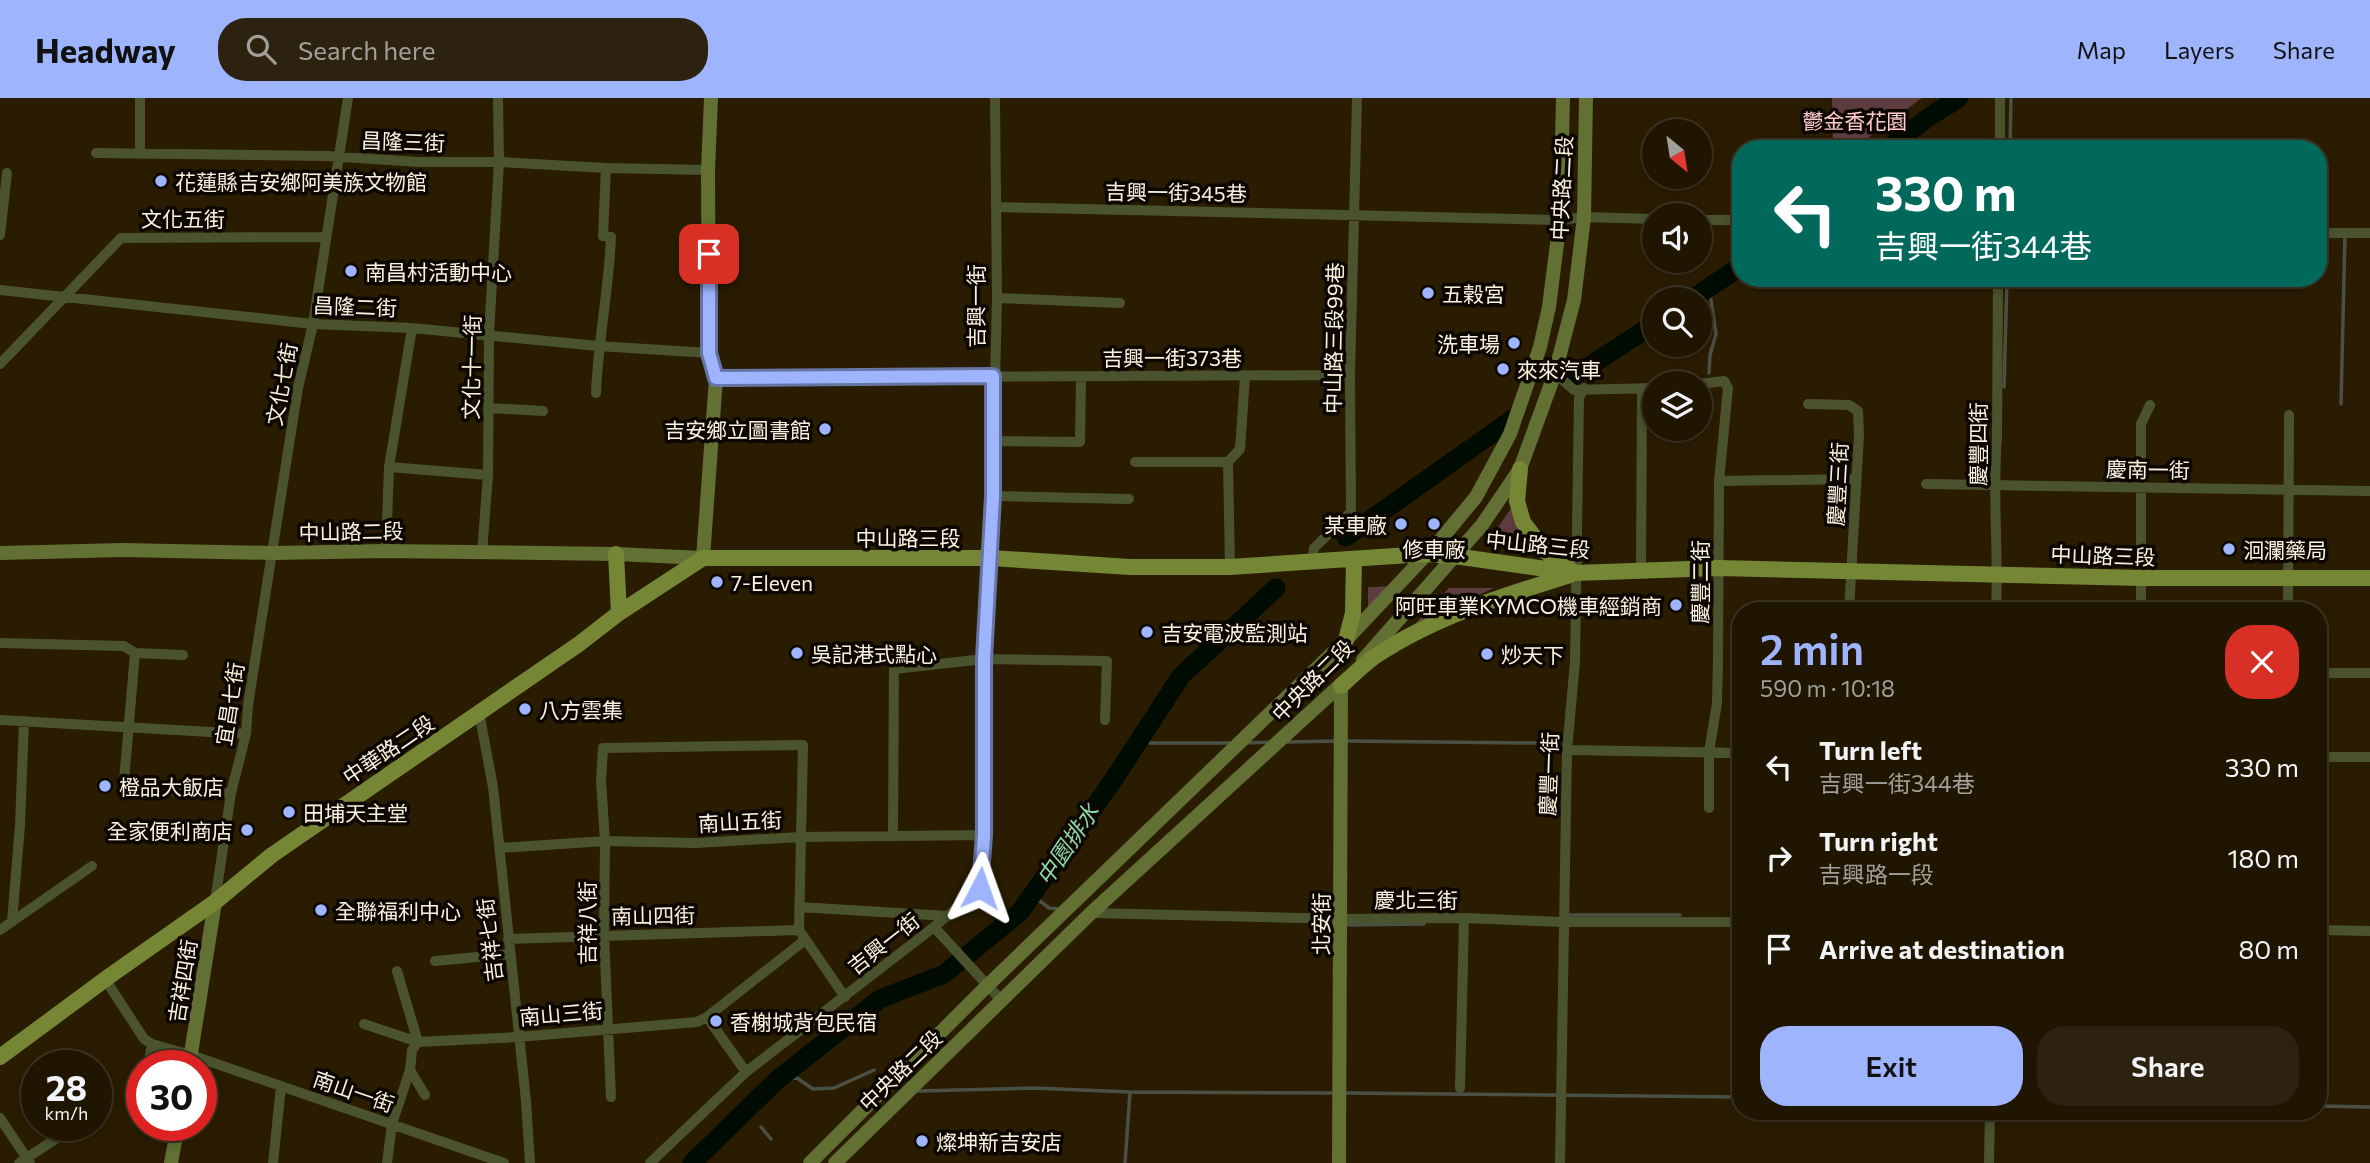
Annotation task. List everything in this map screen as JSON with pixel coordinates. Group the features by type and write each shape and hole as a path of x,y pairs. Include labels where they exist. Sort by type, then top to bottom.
{"main road":[{"path":"1520,468 1517,501 1523,522 1545,551 1575,573"},
{"path":"616,554 619,613"},
{"name":"中山路三段","path":"703,558 991,558 1130,567 1230,567 1425,554 1575,573 1718,569 2141,578 2370,578"},
{"name":"中華路二段","path":"0,1056 215,902 272,855 579,644 619,613 703,558"},
{"path":"1346,640 1353,613 1354,559"},
{"path":"1341,686 1374,658 1408,638 1486,602 1575,573"}],"street":[{"path":"139,98 139,153"},
{"name":"文化七街","path":"273,553 298,388 313,324 348,98"},
{"name":"文化十一街","path":"482,553 488,475 489,334 499,162 498,98"},
{"path":"703,558 716,378 709,353 710,98"},
{"name":"吉興一街","path":"650,1163 746,1072 936,928 980,888 984,835 984,659 991,558 993,376 997,298 995,98"},
{"name":"中山路三段99巷","path":"1312,562 1314,548 1352,512 1350,375 1356,98"},
{"name":"中央路二段","path":"835,1163 1091,913 1341,686 1482,525 1520,468 1555,373 1574,300 1572,219 1563,98"},
{"name":"中央路二段","path":"810,1163 986,986 1346,640 1442,538 1476,497 1510,434 1540,347 1572,219 1586,98"},
{"path":"2000,98 2000,140"},
{"name":"昌隆三街","path":"96,153 337,157 419,162 499,162 708,170"},
{"path":"596,393 598,346 611,237 603,236 606,168"},
{"path":"0,235 7,173"},
{"name":"吉興一街345巷","path":"996,207 1642,219"},
{"path":"1712,220 1732,220"},
{"path":"2327,233 2370,233"},
{"name":"文化五街","path":"0,364 121,238 325,237"},
{"name":"慶豐四街","path":"1996,602 1998,287"},
{"name":"昌隆二街","path":"0,290 313,324 412,328 598,346 709,353"},
{"path":"997,298 1120,303"},
{"path":"386,551 389,467 412,328"},
{"path":"1555,373 1574,390 1642,389"},
{"name":"吉興一街373巷","path":"716,378 1350,375"},
{"path":"993,441 1080,442 1081,376"},
{"path":"1230,567 1228,462 1240,449 1245,377"},
{"name":"慶豐二街","path":"1709,808 1709,752 1717,703 1719,481 1728,388 1724,382 1712,383"},
{"name":"慶豐一街","path":"1560,1163 1567,750 1575,662 1579,398 1584,388"},
{"name":"慶豐三街","path":"1808,404 1849,405 1858,411 1850,602"},
{"path":"2141,602 2141,424 2150,405"},
{"path":"489,408 543,411"},
{"path":"2288,602 2289,415"},
{"path":"1641,570 1646,441"},
{"path":"1135,462 1228,462"},
{"path":"389,467 488,475"},
{"path":"1719,481 1856,479"},
{"name":"慶南一街","path":"1926,484 2370,491"},
{"path":"993,496 1129,499"},
{"name":"中山路二段","path":"0,553 123,550 273,553 386,551 703,558"},
{"name":"宜昌七街","path":"215,902 231,793 246,734 248,705 273,553"},
{"path":"0,643 124,646 135,653 183,655"},
{"path":"124,781 135,653"},
{"path":"854,656 894,657 893,835"},
{"path":"894,669 984,659 1107,661 1105,720"},
{"path":"2327,673 2370,673"},
{"name":"北安街","path":"1339,1163 1341,686"},
{"name":"吉祥七街","path":"479,712 493,787 530,1163"},
{"path":"0,720 246,734"},
{"path":"12,922 20,825 24,722"},
{"name":"吉祥八街","path":"611,1097 604,934 605,842 601,781 603,748 803,745 804,780 800,837"},
{"path":"1567,750 1732,753"},
{"path":"2327,757 2370,757"},
{"path":"175,792 231,793"},
{"name":"南山五街","path":"499,848 605,842 696,843 800,837 984,835"},
{"path":"800,837 799,907 802,935 845,997"},
{"path":"0,930 92,866"},
{"path":"0,884 14,884"},
{"name":"吉祥四街","path":"192,1050 215,902"},
{"path":"799,907 948,916"},
{"name":"慶北三街","path":"1091,913 1341,919 1732,922"},
{"path":"1460,1088 1464,918"},
{"path":"936,928 1001,1000"},
{"path":"2327,930 2370,931"},
{"name":"南山四街","path":"508,939 604,934 802,935"},
{"path":"746,1072 707,1017 802,935"},
{"path":"435,961 510,954"},
{"path":"397,971 418,1042"},
{"path":"105,979 144,1039 152,1044 151,1050"},
{"name":"南山三街","path":"418,1042 518,1037 697,1022 707,1017"},
{"path":"364,1024 418,1042"},
{"path":"387,1163 392,1124 410,1070 412,1050 418,1042"},
{"name":"南山一街","path":"152,1044 166,1050"},
{"name":"南山一街","path":"217,1068 281,1086 504,1163"},
{"path":"410,1070 425,1095"},
{"path":"273,1163 281,1086"},
{"path":"0,1118 25,1161 54,1141"},
{"path":"1989,1163 1990,1120"},
{"path":"171,1163 175,1141"}],"green space":[{"name":"鬱金香花園","path":"1832,98 1922,98 1865,140 1833,140"},
{"path":"1511,508 1530,545 1488,542"},
{"path":"1400,586 1368,617 1368,587"},
{"path":"1449,588 1494,588 1414,625"}],"waterway":[{"name":"中園排水","path":"1899,140 1959,98"},
{"path":"2010,140 2011,98"},
{"path":"2341,404 2345,234"},
{"name":"中園排水","path":"1710,287 1732,272"},
{"path":"2004,387 2007,287"},
{"path":"1712,307 1716,334 1712,348"},
{"name":"中園排水","path":"1574,376 1642,332"},
{"path":"1709,371 1710,357"},
{"name":"中園排水","path":"1346,537 1514,418"},
{"name":"中園排水","path":"692,1163 777,1080 880,999 944,974 1020,912 1114,779 1181,676 1276,588"},
{"path":"1142,737 1150,743 1230,743"},
{"path":"1287,742 1338,741"},
{"path":"1346,741 1537,743"},
{"path":"1245,743 1272,742"},
{"path":"1032,895 1049,908 1061,909"},
{"path":"1567,915 1680,915"},
{"path":"1344,925 1424,924"},
{"path":"777,1080 797,1078 813,1089 834,1088 874,1070"},
{"path":"919,1091 1033,1088 1130,1092 1337,1093"},
{"path":"1125,1163 1130,1092"},
{"path":"1344,1093 1732,1097"},
{"path":"2327,1106 2370,1107"},
{"path":"761,1127 771,1139"}],"place":[{"name":"花蓮縣吉安鄉阿美族文物館","path":"161,181"},
{"name":"南昌村活動中心","path":"351,271"},
{"name":"五榖宮","path":"1428,293"},
{"name":"洗車場","path":"1514,343"},
{"name":"來來汽車","path":"1503,369"},
{"name":"吉安鄉立圖書館","path":"825,429"},
{"name":"某車廠","path":"1401,524"},
{"name":"修車廠","path":"1434,524"},
{"name":"洄瀾藥局","path":"2229,549"},
{"name":"7-Eleven","path":"717,582"},
{"name":"阿旺車業KYMCO機車經銷商","path":"1676,605"},
{"name":"吉安電波監測站","path":"1147,632"},
{"name":"吳記港式點心","path":"797,653"},
{"name":"炒天下","path":"1487,654"},
{"name":"八方雲集","path":"525,709"},
{"name":"橙品大飯店","path":"105,786"},
{"name":"田埔天主堂","path":"289,812"},
{"name":"全家便利商店","path":"247,830"},
{"name":"全聯福利中心","path":"321,910"},
{"name":"香榭城背包民宿","path":"716,1021"},
{"name":"燦坤新吉安店","path":"922,1141"}],"route":[{"path":"709,254 709,353 716,378 993,376 993,496 984,659 984,835 980,888"}]}
